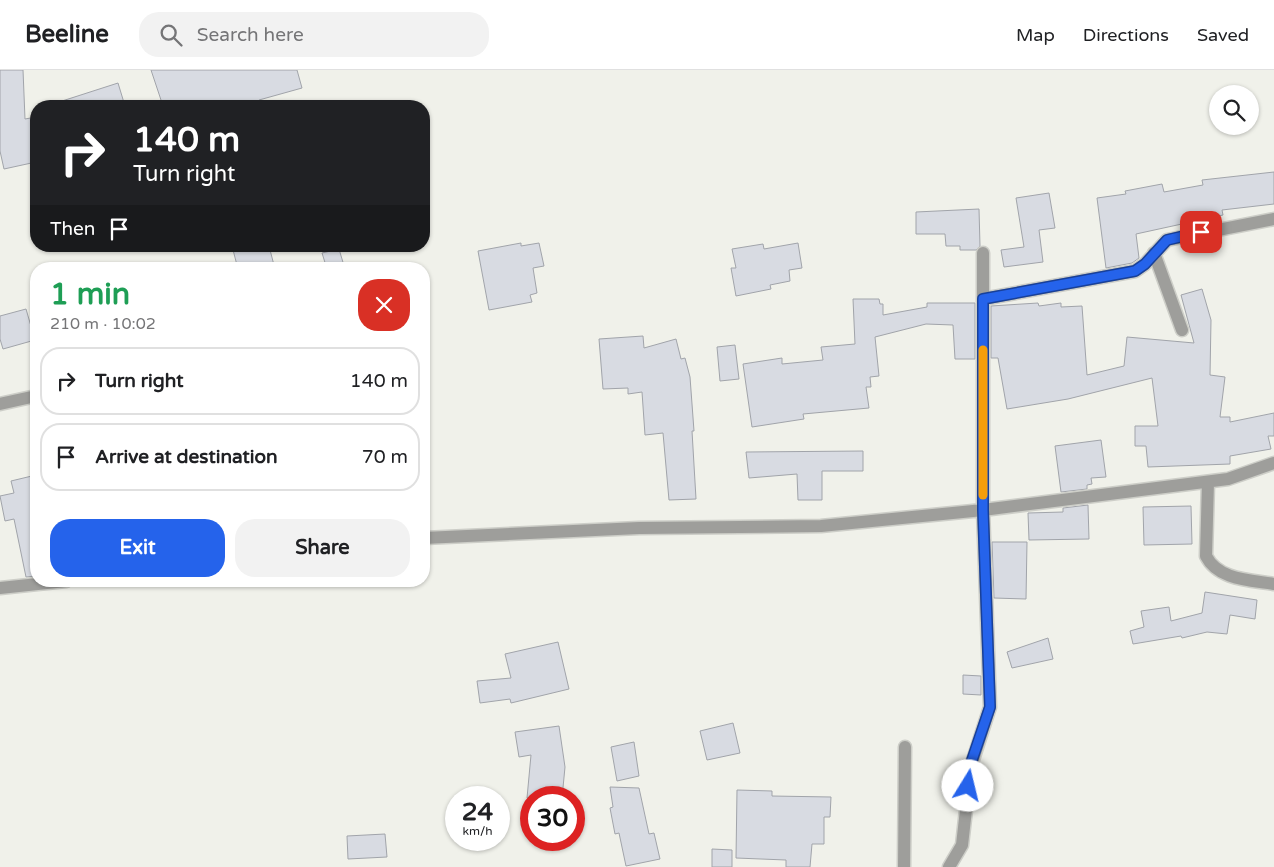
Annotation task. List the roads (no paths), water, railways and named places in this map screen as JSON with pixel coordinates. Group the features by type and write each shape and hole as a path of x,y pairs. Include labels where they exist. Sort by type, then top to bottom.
{"street":[{"path":"983,299 1135,271 1145,264 1167,240 1274,219"},
{"path":"949,867 962,845 970,766 990,707 983,510 983,253"},
{"path":"1154,253 1182,330"},
{"path":"0,404 30,397"},
{"path":"430,538 638,528 821,526 983,510 1208,482 1228,479 1274,463"},
{"path":"1208,482 1206,556 1209,563 1221,573 1274,584"},
{"path":"0,588 30,585"},
{"path":"904,867 905,747"}]}
